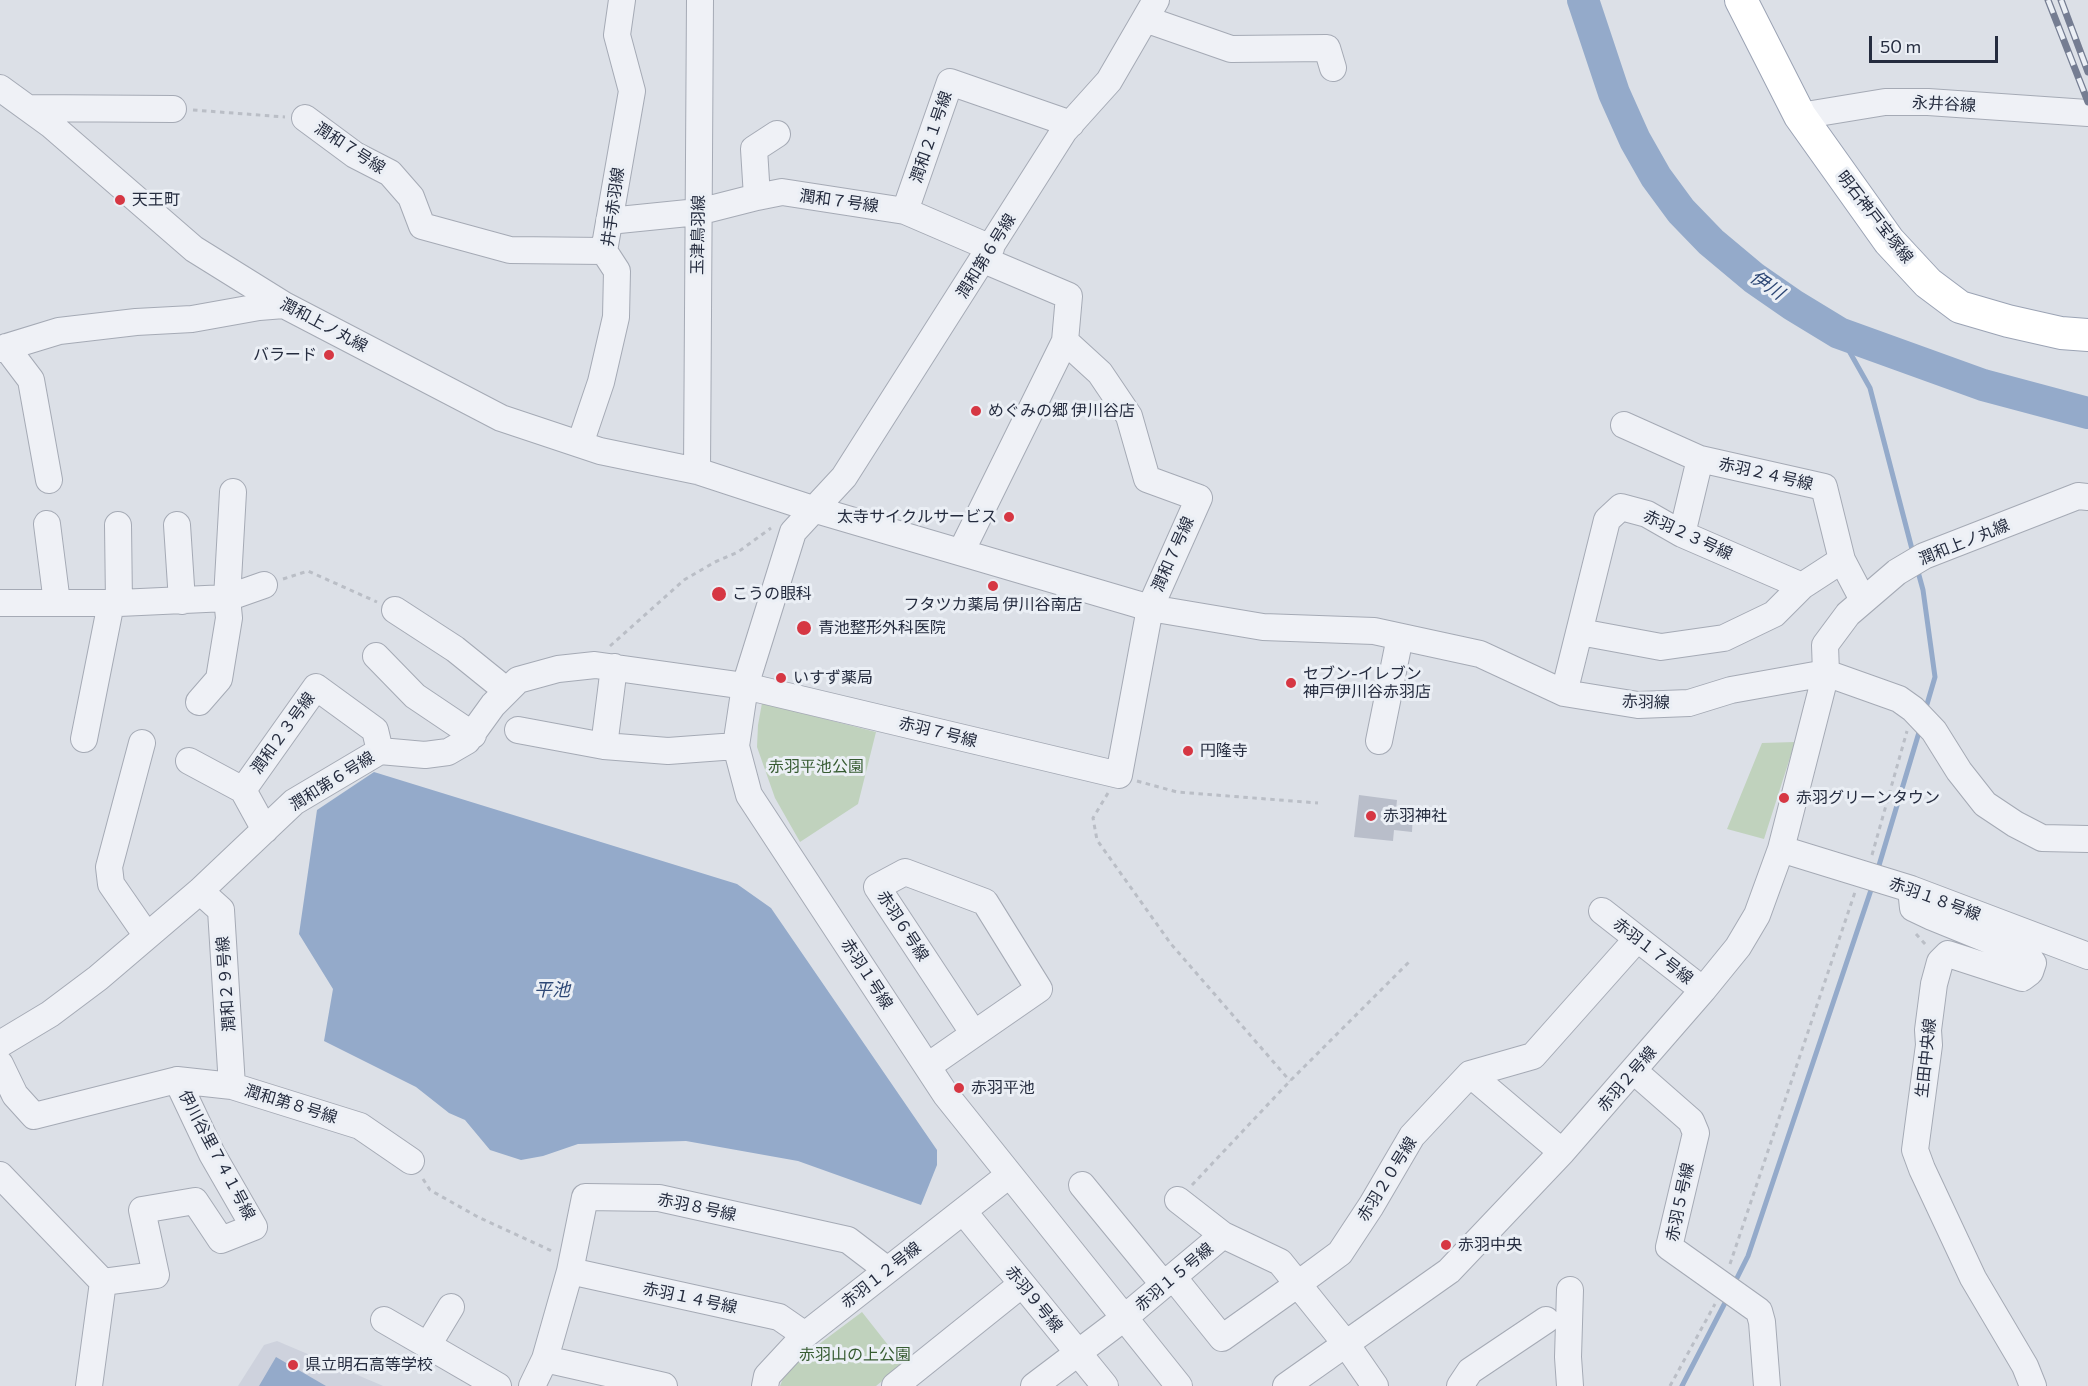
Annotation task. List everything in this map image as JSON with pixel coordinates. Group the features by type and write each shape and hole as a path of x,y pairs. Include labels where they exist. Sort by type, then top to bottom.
{"main road":[{"name":"明石神戸宝塚線","path":"1741,0 1800,116 1889,240 1928,283 1960,307 2061,333 2088,335"}],"street":[{"name":"井手赤羽線","path":"580,444 602,382 616,317 617,271 604,251 632,91 617,35 622,0"},
{"name":"玉津鳥羽線","path":"697,471 700,0"},
{"path":"1151,10 1231,49 1327,48 1333,68"},
{"name":"潤和第６号線","path":"808,507 844,477 1071,124 1109,81 1151,10"},
{"name":"潤和２１号線","path":"905,211 950,82 1071,124"},
{"name":"潤和上ノ丸線","path":"0,88 51,125 194,249 284,305 501,418 600,451 697,471 808,507 961,552"},
{"name":"永井谷線","path":"1800,116 1885,102 1928,102 2088,113"},
{"path":"28,108 173,109"},
{"name":"潤和７号線","path":"305,118 355,155 390,173 411,197 422,226 510,250 604,251"},
{"path":"757,196 754,149 777,134"},
{"name":"潤和７号線","path":"609,221 698,212 757,196 782,192 905,211 1069,296 1065,341 1100,373 1129,416 1147,478 1198,498 1150,608"},
{"path":"49,480 31,380 3,348 59,331 136,322 192,319 284,305"},
{"path":"961,552 1065,341"},
{"path":"1623,425 1700,459"},
{"name":"赤羽２４号線","path":"1682,534 1700,459 1824,487 1842,560 1863,600"},
{"path":"199,702 219,679 229,618 227,598 233,492"},
{"name":"潤和上ノ丸線","path":"1826,674 1825,645 1848,614 1897,572 1924,556 2078,496 2088,497"},
{"name":"赤羽１号線","path":"808,507 793,532 745,686 736,746 749,795 946,1095 1179,1386"},
{"name":"赤羽２３号線","path":"1564,693 1607,520 1621,507 1647,514 1682,534 1802,586"},
{"path":"47,524 57,603"},
{"path":"84,739 115,603 118,525"},
{"path":"177,525 182,601"},
{"name":"赤羽線","path":"961,552 1150,608 1263,627 1374,631 1480,654 1564,693 1638,705 1689,703 1731,690 1826,674 1899,699 1934,731 1959,771 1985,804 2042,838 2088,839"},
{"path":"1580,632 1662,647 1724,638 1774,614 1802,586 1842,560"},
{"path":"0,603 115,603 227,598 264,585"},
{"path":"1119,776 1150,608"},
{"path":"395,610 455,649 507,691"},
{"path":"1379,741 1400,637"},
{"path":"376,656 415,696 473,735"},
{"path":"601,666 604,746"},
{"name":"潤和第６号線","path":"0,1044 50,1014 98,978 201,891 294,801 380,751 425,755 448,752 473,735 493,705 518,680 558,669 601,666"},
{"name":"赤羽７号線","path":"601,666 745,686 1119,776"},
{"name":"赤羽２号線","path":"1286,1386 1449,1271 1562,1152 1634,1071 1738,947 1757,915 1781,849 1826,674"},
{"name":"潤和２３号線","path":"265,830 243,790 316,687 375,730 380,751"},
{"path":"518,730 604,746 668,751 736,746"},
{"path":"142,743 109,867 111,884 147,936"},
{"path":"189,761 243,790"},
{"name":"赤羽１８号線","path":"1781,849 1911,889 2088,956"},
{"name":"赤羽６号線","path":"928,1066 1039,989 985,902 905,872 877,887 974,1034"},
{"name":"生田中央線","path":"1911,889 1913,908 2028,956 2033,963 2030,972 2022,978 1948,954 1940,962 1934,984 1928,1030 1929,1045 1915,1150 1974,1278 2025,1366 2033,1386"},
{"name":"潤和２９号線","path":"201,891 221,910 232,1086"},
{"name":"赤羽１７号線","path":"1602,910 1703,990"},
{"path":"1470,1074 1533,1056 1637,939"},
{"name":"潤和第８号線","path":"0,1064 15,1095 34,1116 177,1080 232,1086 360,1126 411,1161"},
{"name":"赤羽５号線","path":"1634,1071 1691,1121 1696,1133 1669,1247 1759,1311 1762,1322 1767,1386"},
{"path":"1470,1074 1562,1152"},
{"name":"赤羽２０号線","path":"1169,1281 1222,1338 1340,1253 1412,1136 1470,1074"},
{"name":"伊川谷里７４１号線","path":"103,1282 156,1275 142,1210 195,1201 222,1240 254,1227 212,1154 177,1080"},
{"path":"0,1175 103,1282 89,1386"},
{"name":"赤羽１２号線","path":"765,1386 767,1376 805,1335 886,1269 1009,1175"},
{"path":"1082,1185 1169,1281"},
{"name":"赤羽８号線","path":"532,1386 545,1359 571,1266 585,1197 658,1198 848,1240 886,1269"},
{"path":"1178,1200 1223,1235 1280,1262 1346,1344 1375,1386"},
{"name":"赤羽９号線","path":"963,1211 1105,1386"},
{"name":"赤羽１５号線","path":"1034,1386 1124,1318 1223,1235"},
{"name":"赤羽１４号線","path":"571,1266 779,1317 805,1335"},
{"path":"895,1386 1022,1284"},
{"path":"1570,1290 1568,1357 1570,1386"},
{"path":"428,1345 451,1307"},
{"path":"384,1320 498,1386"},
{"path":"1460,1386 1470,1371 1546,1320"},
{"path":"545,1359 664,1386"}],"path":[{"name":"潤和７号線","path":"173,109 305,118"},
{"path":"601,666 684,580 738,552 808,507"},
{"path":"264,585 308,571 395,610"},
{"path":"1670,1386 1730,1291 1859,882 1874,878 1919,716"},
{"path":"1290,1081 1171,944 1097,840 1093,818 1119,776 1178,792 1318,803"},
{"path":"1178,1200 1290,1081 1409,962"},
{"path":"411,1161 430,1190 571,1266"}],"shaded area":[{"name":"県立明石高等学校","path":"277,1341 383,1386 238,1386 264,1345"}],"green space":[{"name":"赤羽平池公園","path":"762,703 876,732 858,804 800,842 775,798 757,747"},
{"path":"1795,742 1764,839 1727,829 1762,743"},
{"name":"赤羽山の上公園","path":"862,1312 903,1364 876,1386 780,1386 787,1368"}],"water":[{"name":"平池","path":"374,772 737,884 771,908 937,1150 937,1165 921,1205 798,1161 686,1141 578,1144 543,1156 521,1160 490,1150 465,1120 449,1113 416,1087 324,1041 333,989 299,934 317,810"},
{"path":"276,1357 326,1386 259,1386"}],"building":[{"path":"1359,795 1397,800 1396,810 1413,811 1412,832 1394,830 1393,841 1354,837"}],"waterway":[{"name":"伊川","path":"1583,0 1614,93 1635,140 1656,177 1681,211 1711,242 1754,278 1839,333 1983,385 2088,413"},
{"path":"1839,333 1870,388 1913,553"},
{"path":"1917,568 1923,590 1935,677 1925,711"},
{"path":"1877,872 1920,729"},
{"path":"1733,1286 1748,1256 1873,884"},
{"path":"1682,1386 1728,1297"}],"railway":[{"path":"2048,0 2088,102"},
{"path":"2061,0 2088,72"}],"place":[{"name":"天王町","path":"120,200"},
{"name":"バラード","path":"329,355"},
{"name":"めぐみの郷 伊川谷店","path":"976,411"},
{"name":"太寺サイクルサービス","path":"1009,517"},
{"name":"フタツカ薬局 伊川谷南店","path":"993,586"},
{"name":"こうの眼科","path":"719,594"},
{"name":"青池整形外科医院","path":"804,628"},
{"name":"いすず薬局","path":"781,678"},
{"name":"セブン-イレブン 神戸伊川谷赤羽店","path":"1291,683"},
{"name":"円隆寺","path":"1188,751"},
{"name":"赤羽グリーンタウン","path":"1784,798"},
{"name":"赤羽神社","path":"1371,816"},
{"name":"赤羽平池","path":"959,1088"},
{"name":"赤羽中央","path":"1446,1245"},
{"name":"県立明石高等学校","path":"293,1365"}]}
